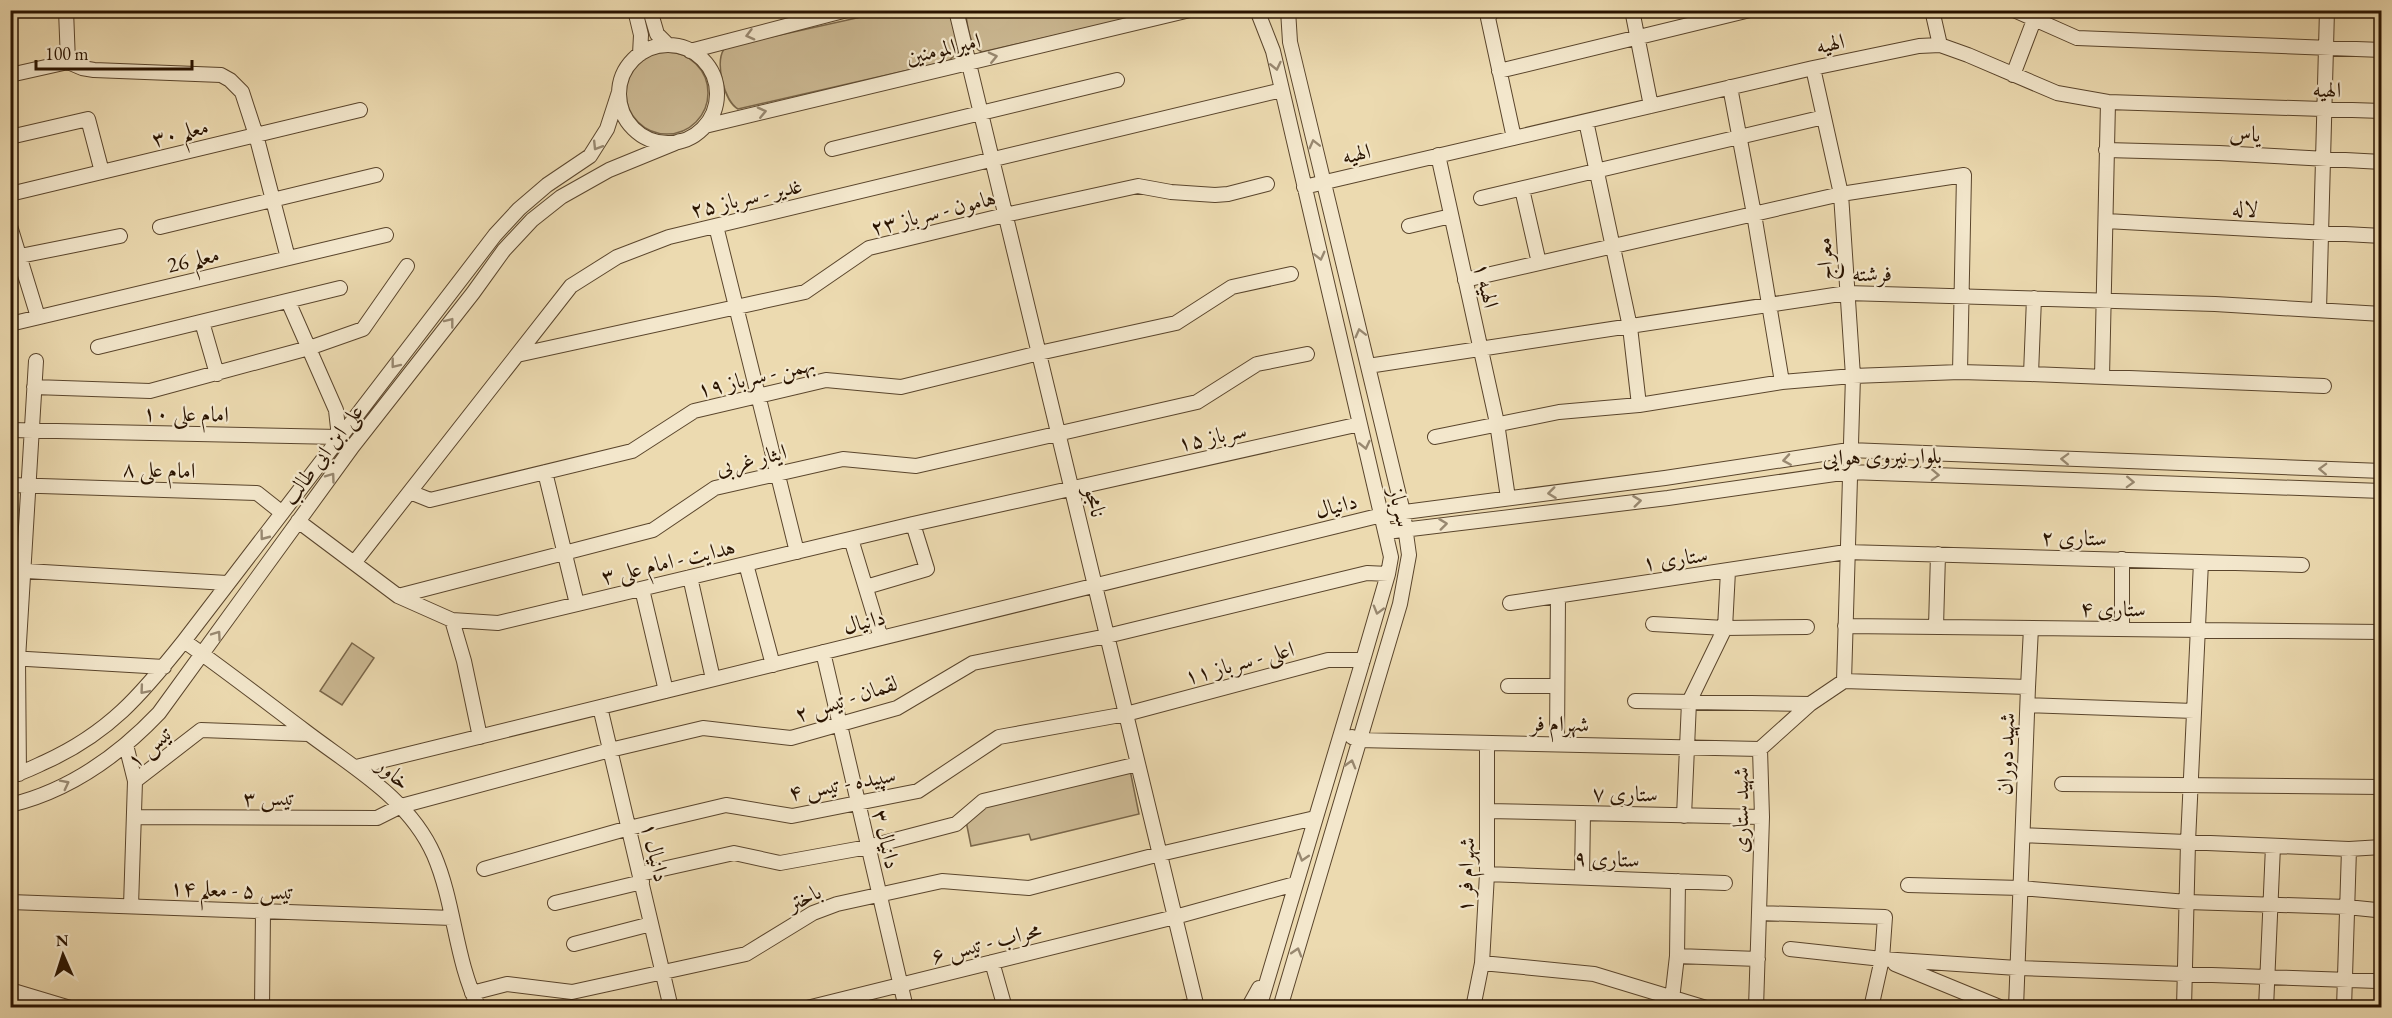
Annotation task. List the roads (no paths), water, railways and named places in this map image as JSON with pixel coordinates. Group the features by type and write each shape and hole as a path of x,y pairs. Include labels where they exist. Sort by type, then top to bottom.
{"street":[{"path":"66,10 68,62"},
{"path":"635,10 641,35 640,54"},
{"path":"650,10 657,34 669,45"},
{"path":"690,51 848,10"},
{"name":"نامجو","path":"956,10 1196,1004 1182,1008"},
{"name":"امیرالمومنین","path":"705,126 1190,10"},
{"name":"سرباز","path":"1257,10 1273,51 1391,557 1363,660 1259,1008"},
{"name":"سرباز","path":"1280,1008 1406,580 1409,555 1407,529 1290,42 1288,10"},
{"path":"1632,10 1651,105"},
{"path":"1499,71 1750,10"},
{"path":"1932,10 1940,45"},
{"path":"2014,10 2034,15 2078,38 2327,46 2382,50"},
{"path":"2319,310 2323,233 2327,10"},
{"path":"1490,14 1499,71 1514,138"},
{"path":"2013,75 2034,15"},
{"path":"669,45 690,51 703,60 716,83 715,106 705,126 694,135 680,141 657,141 637,132 624,114 619,92 626,70 640,54 654,47 669,45"},
{"name":"الهیه","path":"1304,187 1651,105 1919,46 1940,45 2057,93 2108,102 2382,111"},
{"path":"10,75 68,62 94,70 221,75 230,80 242,92 256,135 288,258"},
{"name":"معراج","path":"1813,68 1841,194 1853,376 1848,472"},
{"path":"832,149 1117,80"},
{"path":"1730,87 1782,382"},
{"name":"غدیر - سرباز ۲۵","path":"354,563 571,286 617,257 669,237 1282,90"},
{"name":"علی ابن ابی طالب","path":"15,775 65,753 107,726 133,703 164,667 495,235 548,185 590,156 607,129 619,92"},
{"path":"2102,377 2108,102"},
{"name":"معلم ۳۰","path":"10,194 360,110"},
{"path":"1481,198 1824,117"},
{"path":"10,137 88,118 102,172"},
{"path":"1586,121 1630,327 1639,405"},
{"name":"علی ابن ابی طالب","path":"10,805 58,788 99,765 126,745 159,713 353,446 504,250 532,220 561,197 609,170 680,141"},
{"name":"یاس","path":"2106,150 2382,162"},
{"name":"الهیه ۱","path":"1438,155 1497,423 1508,498"},
{"path":"160,227 376,175"},
{"path":"1465,280 1841,194 1964,175 1960,372"},
{"name":"هامون - سرباز ۲۳","path":"517,356 806,291 869,248 1005,215 1138,186 1171,192 1215,195 1267,184"},
{"path":"1522,189 1539,263"},
{"path":"1409,226 1451,216"},
{"name":"لاله","path":"2106,221 2382,236"},
{"path":"10,226 15,257 38,317"},
{"path":"716,226 797,552"},
{"name":"معلم 26","path":"10,324 386,235"},
{"path":"15,257 120,236"},
{"path":"34,387 150,391 309,348 363,329 407,266"},
{"name":"بهمن - سرباز ۱۹","path":"410,492 430,500 632,451 694,411 826,380 901,387 1038,353 1176,323 1232,287 1290,274"},
{"path":"98,348 340,288"},
{"name":"فرشته","path":"1368,366 1847,293 1963,295 2382,314"},
{"path":"2031,374 2034,298"},
{"path":"288,301 336,410 339,437 353,446"},
{"path":"202,322 217,374"},
{"name":"ایثار غربی","path":"398,596 653,530 715,488 843,459 916,466 1197,402 1257,364 1307,354"},
{"path":"15,775 14,658 17,571 28,486 36,361"},
{"path":"1435,437 1559,412 1639,405 1782,382 1853,376 1960,372 2324,386"},
{"name":"سرباز ۱۵","path":"1071,488 1360,424"},
{"name":"امام علی ۱۰","path":"10,430 339,437"},
{"name":"بلوار نیروی هوایی","path":"1403,512 1665,478 1849,450 2382,471"},
{"path":"545,472 577,604"},
{"path":"1844,681 1848,472"},
{"name":"بلوار نیروی هوایی","path":"1386,532 1668,498 1848,472 2382,491"},
{"path":"1665,478 1668,498"},
{"name":"امام علی ۸","path":"10,485 257,493 281,512"},
{"name":"هدایت - امام علی ۳","path":"298,521 398,596 452,620 498,623 1071,488"},
{"name":"دانیال","path":"356,767 1382,515 1403,512"},
{"path":"866,587 927,569 914,524"},
{"path":"851,539 881,638"},
{"name":"ستاری ۲","path":"1846,552 2302,565"},
{"name":"ستاری ۱","path":"1510,603 1846,552"},
{"path":"1936,627 1938,554"},
{"path":"2122,559 2122,629"},
{"path":"2184,1008 2188,842 2201,562"},
{"path":"746,564 773,664"},
{"path":"17,571 227,583"},
{"path":"1684,816 1689,702 1725,628 1728,571"},
{"name":"لقمان - تیس ۲","path":"401,806 610,750 703,728 791,738 897,708 972,663 1107,636 1367,573 1388,574"},
{"path":"690,577 713,679"},
{"path":"642,589 666,691"},
{"path":"1557,744 1558,596"},
{"path":"452,620 464,661 480,736"},
{"path":"1653,624 1725,628 1807,627"},
{"name":"ستاری ۴","path":"1845,626 2382,632"},
{"path":"2028,687 2031,628"},
{"name":"خاور","path":"184,641 356,767 401,806 413,820 434,856 466,978 479,1008"},
{"name":"دانیال ۳","path":"823,652 906,1008"},
{"path":"14,658 164,667"},
{"name":"اعلی - سرباز ۱۱","path":"1126,714 1328,660 1363,660"},
{"name":"شهید دوران","path":"1844,681 2028,687 2016,1008"},
{"name":"شهید ستاری","path":"1756,1008 1762,817 1760,749 1810,704 1844,681"},
{"path":"1508,686 1557,686"},
{"path":"1635,701 1810,704"},
{"path":"2028,705 2194,711"},
{"name":"دانیال ۱","path":"600,707 671,1008"},
{"name":"سپیده - تیس ۴","path":"484,869 629,828 726,805 792,816 918,790 999,737 1126,714"},
{"name":"تیس ۱","path":"130,906 135,781 201,730 308,734"},
{"name":"شهرام فر","path":"1341,734 1358,740 1760,749"},
{"name":"شهرام فر ۱","path":"1473,1008 1482,963 1487,874 1487,743"},
{"path":"126,745 135,781"},
{"path":"555,903 734,853 780,863 868,847 956,824 983,801 1138,764"},
{"path":"2062,784 2382,787"},
{"name":"تیس ۳","path":"135,817 377,818 401,806"},
{"name":"ستاری ۷","path":"1488,811 1762,817"},
{"path":"1581,878 1583,813"},
{"name":"باختر","path":"472,993 507,984 572,992 746,954 813,913 837,904 942,881 1029,888 1160,854 1315,818"},
{"path":"2022,835 2349,849 2382,848"},
{"path":"2266,1008 2273,846"},
{"path":"2344,1008 2349,849"},
{"name":"ستاری ۹","path":"1487,874 1725,883"},
{"path":"1673,1003 1677,956 1678,881"},
{"name":"محراب - تیس ۶","path":"807,1008 1175,917 1295,884"},
{"path":"1908,885 2021,888 2187,903 2270,904 2376,910"},
{"name":"تیس ۵ - معلم ۱۴","path":"10,902 452,918"},
{"path":"262,1008 263,911"},
{"path":"1759,913 1885,917 1882,959 1871,1008"},
{"path":"574,944 651,924"},
{"path":"1790,949 1882,959 2017,968 2377,981"},
{"path":"1677,956 1758,959"},
{"path":"1882,959 2002,1008"},
{"path":"992,962 1005,1008"},
{"path":"1482,963 1594,974 1673,1003 1706,1008"},
{"path":"1248,1008 1269,970"},
{"path":"10,990 70,1008"}]}
